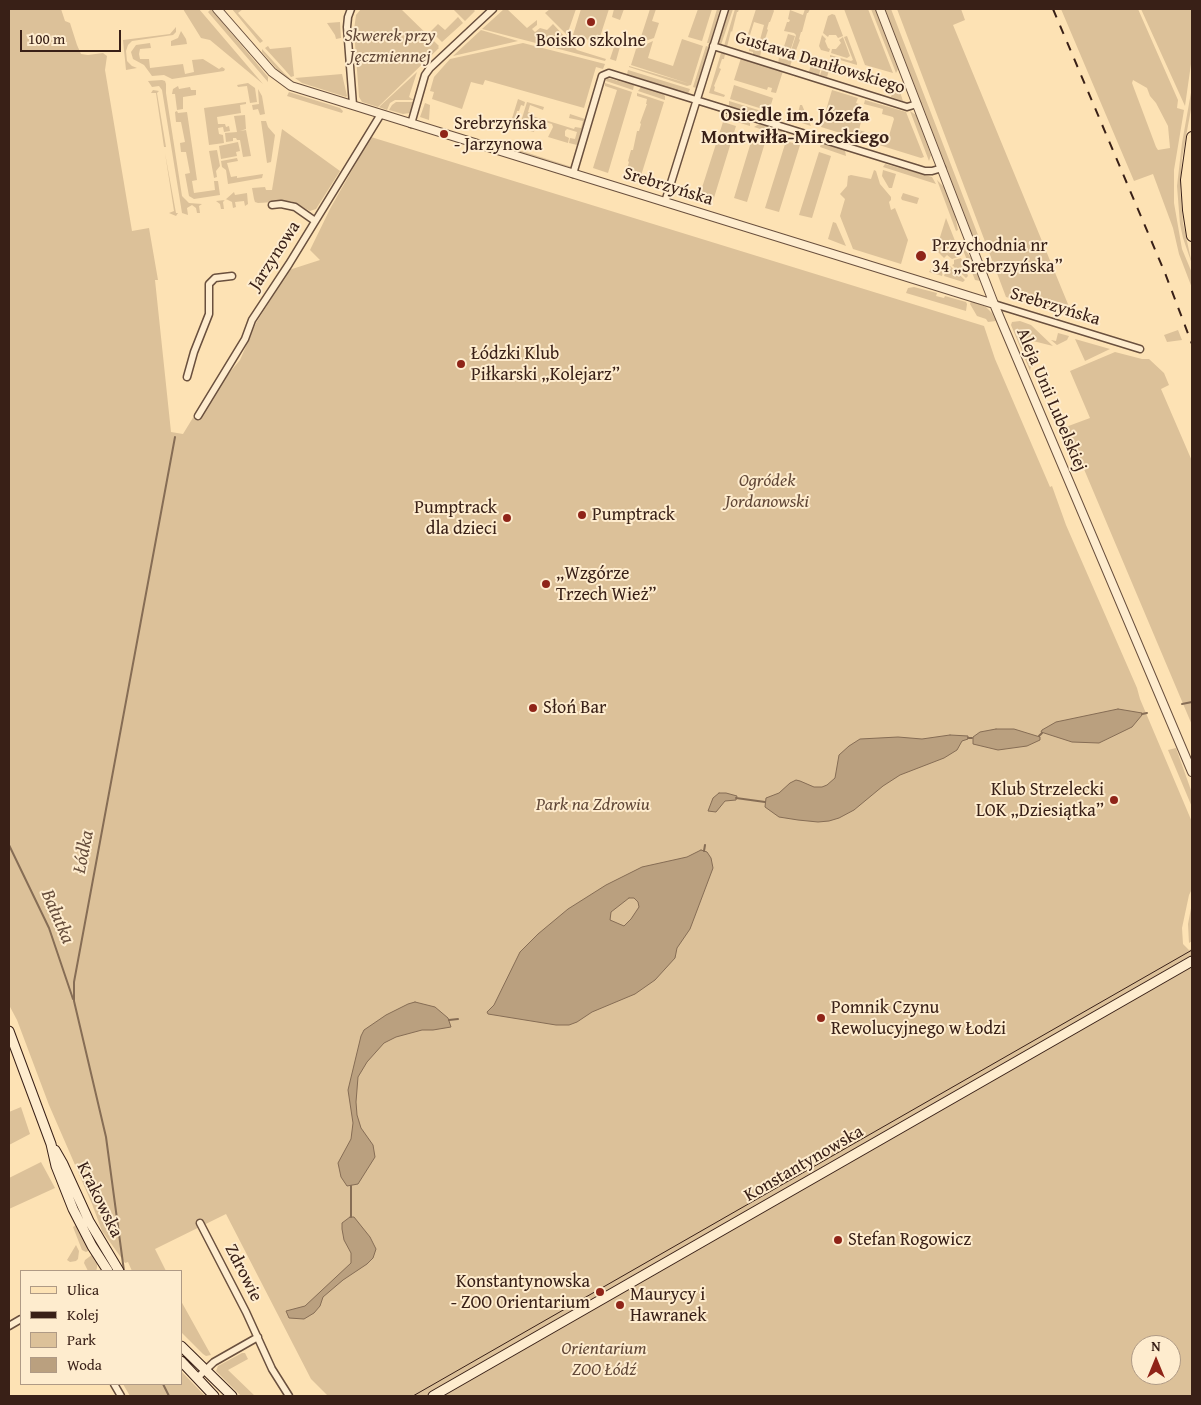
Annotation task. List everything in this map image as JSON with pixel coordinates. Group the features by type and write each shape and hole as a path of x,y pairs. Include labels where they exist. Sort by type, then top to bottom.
{"main road":[{"path":"1192,137 1186,180 1192,236"},
{"name":"Konstantynowska","path":"432,1396 1192,961"},
{"name":"Krakowska","path":"9,1031 51,1144 56,1166 74,1209 83,1230 110,1270"},
{"path":"182,1347 232,1396"},
{"path":"182,1362 214,1396"}],"street":[{"name":"Srebrzyńska","path":"217,9 272,72 284,83 298,89 1140,349"},
{"path":"351,9 347,27 353,105"},
{"path":"411,124 425,75 430,68 493,9"},
{"path":"665,202 725,9"},
{"name":"Aleja Unii Lubelskiej","path":"880,9 994,304 1192,772"},
{"name":"Gustawa Daniłowskiego","path":"714,46 907,107 917,104"},
{"path":"573,174 602,76 609,73 925,171 942,168"},
{"name":"Jarzynowa","path":"198,416 245,339 252,320 316,221 381,114"},
{"path":"272,205 281,204 295,207 316,221"},
{"path":"187,377 190,362 209,314 209,284 215,278 232,276"},
{"name":"Zdrowie","path":"200,1223 258,1337 272,1369 289,1396"},
{"path":"9,1326 20,1320"},
{"path":"197,1378 218,1360 258,1337"},
{"path":"115,1385 121,1396"}],"green space":[{"name":"Park na Zdrowiu","path":"9,9 61,9 65,21 70,23 81,54 103,53 107,56 105,70 132,231 149,228 158,280 155,280 171,432 183,434 194,416 199,418 205,412 220,384 240,360 256,323 289,270 320,260 310,250 331,207 371,137 984,326 995,359 1050,487 1052,486 1066,525 1137,688 1192,822 1192,889 1182,928 1183,944 1189,950 1192,949 1192,1396 328,1396 311,1379 226,1214 155,1249 166,1270 132,1270 128,1262 125,1263 102,1231 49,1105 17,1020 9,1005"},
{"path":"183,9 199,9 263,84 210,40 201,38"},
{"path":"211,9 268,77 268,82 208,12"},
{"path":"232,9 243,9 238,13 263,41 260,43"},
{"name":"Skwerek przy Jęczmiennej","path":"361,9 401,9 439,46 378,107 362,102 359,97 354,30 356,15"},
{"path":"453,9 473,9 475,11 465,21"},
{"path":"504,9 507,9 527,28 537,20 537,25 532,29 535,32 540,28 547,30 553,24 577,50 606,59 605,61 482,29"},
{"path":"550,9 576,9 567,35 545,13"},
{"name":"Boisko szkolne","path":"581,9 609,9 598,43 573,35"},
{"path":"614,9 624,9 620,20 612,17"},
{"path":"650,9 656,9 652,21 659,23 654,38 639,43"},
{"path":"698,9 712,9 702,41 688,37"},
{"path":"717,9 720,9 710,43 707,43"},
{"path":"729,9 733,9 721,45 719,42"},
{"path":"735,9 739,9 727,47 724,46"},
{"path":"756,9 773,9 774,11 763,41 760,57 753,55 753,52 749,51 749,49 757,51 764,25 754,22 750,35 748,34"},
{"path":"805,9 810,9 807,13 800,40 790,66 778,63 779,58 788,60 796,35 784,31 787,22 790,20 788,19 790,10 803,15"},
{"path":"844,9 868,9 893,73 865,65"},
{"path":"871,9 875,9 898,69 896,73"},
{"path":"885,9 891,9 983,248 981,249 974,239"},
{"path":"897,9 961,9 965,20 953,25 1072,312 1070,315 1006,297"},
{"path":"1061,9 1138,9 1178,100 1177,108 1184,110 1174,170 1174,203 1182,249 1192,273 1192,288 1153,174 1134,181","holes":["1133,80 1147,88 1168,126 1170,148 1158,150 1156,147 1132,83"]},
{"path":"1141,9 1192,9 1192,57 1185,106"},
{"path":"835,15 843,36 838,38 836,35 829,35 828,37 823,33 828,16"},
{"path":"458,17 463,23 442,42 431,31 438,24 445,30"},
{"path":"340,22 341,38 336,39 327,23"},
{"path":"176,27 176,32 173,35 132,41 126,51 127,61 137,68 126,70 123,40 170,34"},
{"path":"481,30 518,41 453,56"},
{"path":"181,31 187,44 171,46 171,41 178,38"},
{"path":"788,34 795,36 788,58 781,56"},
{"path":"822,35 826,39 825,41 830,49 829,52 821,50 819,46"},
{"path":"847,36 857,65 830,57 830,55 853,60 844,37"},
{"path":"843,37 850,56 847,58 831,53 832,49 836,49 841,43 839,40"},
{"path":"682,39 703,46 691,85 687,86 629,67 690,84 631,65 636,49 653,41 648,58 673,66"},
{"path":"616,41 621,43 616,61 610,59"},
{"path":"150,43 151,48 140,49 139,54 140,59 149,59 150,68 183,64 185,74 194,72 192,60 203,59 219,69 222,67 225,69 224,71 172,79 164,75 152,76 144,65 133,59 131,52 136,45"},
{"path":"523,43 605,64 603,69 596,67 584,108 485,80 483,85 471,82 462,109 432,99 434,92 430,91 434,77 450,59"},
{"path":"268,46 270,49 291,47 294,76 291,77 265,48"},
{"path":"706,46 709,47 696,88 693,87"},
{"path":"262,49 295,83 281,74 262,52"},
{"path":"721,53 725,54 719,68 721,69 714,86 714,91 725,95 724,97 709,93"},
{"path":"813,57 823,60 819,75 809,72"},
{"path":"741,58 783,71 776,93 771,92 772,88 768,87 767,90 734,80"},
{"path":"825,61 841,66 840,70 830,67 827,77 820,75"},
{"path":"628,70 690,89 688,94 627,74"},
{"path":"417,72 409,97 414,100 395,100 390,103 387,110 379,107"},
{"path":"342,74 346,97 302,83 295,78"},
{"path":"607,78 634,85 633,90 606,81"},
{"path":"885,79 897,83 903,101 891,97 894,86 884,82"},
{"path":"162,80 166,84 182,196 189,203 202,204 199,206 200,213 197,213 196,208 192,205 187,208 188,215 182,213 162,90 159,86 152,87 148,81"},
{"path":"248,83 255,88 257,102 250,103 247,86 238,87 237,85"},
{"path":"605,83 632,92 608,173 593,168 617,90 605,86"},
{"path":"734,85 773,98 769,111 730,99"},
{"path":"178,86 179,89 190,87 191,90 196,90 196,95 183,97 183,109 177,110 175,94 172,94 173,89"},
{"path":"641,87 663,94 665,100 638,91"},
{"path":"1192,87 1192,104 1182,158 1180,190 1183,223 1192,264 1180,224 1177,186"},
{"path":"258,89 262,96 265,114 260,115 258,109 253,110 252,105 259,104"},
{"path":"153,90 159,91 157,93 166,147 164,147 156,93 151,93"},
{"path":"832,90 858,98 856,103 859,104 853,108 854,112 864,110 859,130 888,139 893,117 882,114 883,109 864,104 865,100 906,112 924,157 921,158 821,127"},
{"path":"289,92 340,108 343,111 342,113 287,96"},
{"path":"637,93 664,102 639,182 623,177 647,104 647,99 637,96"},
{"path":"518,99 525,102 524,106 521,105 519,111 517,111 515,121 519,122 517,127 510,125"},
{"path":"729,101 768,113 767,116 729,106"},
{"path":"246,102 246,104 240,105 241,113 217,117 218,124 225,124 226,127 229,126 230,131 224,132 223,127 218,128 219,134 223,135 224,143 209,145 204,108"},
{"path":"396,102 413,102 410,113 403,114 389,110"},
{"path":"527,102 544,107 543,110 530,105 528,112 533,114 532,116 574,129 575,127 581,128 583,121 569,118 570,114 585,119 577,145 569,143 570,138 575,139 577,132 567,129 565,136 569,138 568,143 548,137 553,127 552,124 538,120 534,132 519,128"},
{"path":"425,103 430,105 429,120 420,117"},
{"path":"800,105 802,105 811,126 796,121"},
{"path":"177,111 178,113 187,112 197,180 192,181 194,193 215,190 214,181 218,181 220,195 194,199 189,196 185,174 190,173 186,152 181,152 180,143 185,142 181,122 176,122 175,112"},
{"path":"910,111 916,115 931,155 929,161"},
{"path":"727,114 750,121 750,126 724,118"},
{"path":"245,115 246,129 240,131 246,130 251,156 243,157 240,140 233,138 233,141 226,142 225,133 237,132 234,116"},
{"path":"261,121 266,121 268,127 275,135 271,162 267,163"},
{"path":"723,122 736,126 713,201 699,197"},
{"path":"759,124 782,131 782,136 754,127"},
{"path":"282,129 340,171 316,209 310,211 291,201 255,202 252,188 265,187 266,190 272,190"},
{"path":"754,132 767,136 747,202 734,198"},
{"path":"786,141 800,145 779,212 765,208"},
{"path":"238,142 240,151 236,152 237,156 221,159 219,146"},
{"path":"821,144 845,150 846,156 820,147"},
{"path":"503,145 572,167 504,147"},
{"path":"217,150 220,166 216,171 217,177 214,178 209,151"},
{"path":"819,152 831,156 812,218 799,215"},
{"path":"165,153 176,213 178,213 176,216 169,213 174,211"},
{"path":"237,158 238,161 227,163 231,177 237,176 237,178 263,174 262,178 228,184 226,170 222,167 221,161"},
{"path":"885,164 932,177 936,184 883,167"},
{"path":"874,170 880,184 891,197 889,202 891,210 895,208 908,240 901,264 853,249 840,216 845,199 840,194 847,186 848,176 871,179"},
{"path":"883,170 896,174 892,188 889,188 882,176"},
{"path":"937,180 944,187 955,216 958,230 956,231"},
{"path":"234,192 235,195 247,193 248,204 245,206 244,201 235,202 236,207 233,208 232,202 226,199"},
{"path":"903,193 919,198 917,204 902,200"},
{"path":"225,200 223,202 224,209 221,209 220,204 216,201"},
{"path":"946,218 961,256 952,259 947,255 944,258 936,250"},
{"path":"833,222 836,223 846,246 828,239"},
{"path":"965,249 972,260 980,281 975,280 963,250"},
{"path":"961,258 968,276 966,278 952,265 954,260"},
{"path":"942,265 944,268 942,276 929,272 931,269"},
{"path":"950,266 965,280 963,282 944,276 947,268"},
{"path":"914,287 937,293 936,296 944,298 945,296 966,302 966,311 906,293 908,288"},
{"path":"971,301 986,307 996,321 988,322 986,319 977,316 970,304"},
{"path":"1020,321 1031,325 1053,346 1029,340 1025,342 1032,361 1030,371 1011,325 1012,322"},
{"path":"1178,330 1182,340 1167,342 1164,335"},
{"path":"1058,333 1069,336 1067,340 1057,345 1051,340 1056,341"},
{"path":"1075,339 1110,349 1085,361"},
{"path":"1115,352 1149,359 1164,373 1169,385 1161,389 1192,461 1192,725 1078,455 1074,456 1063,428 1090,418 1070,371"},
{"path":"1176,748 1192,793 1192,807 1168,750"},
{"path":"1192,903 1192,941 1189,943 1188,924"},
{"path":"21,1107 30,1134 9,1145 9,1112"},
{"path":"41,1162 55,1188 9,1209 9,1178"},
{"path":"76,1225 90,1250 86,1252 82,1250 73,1227"},
{"path":"76,1245 79,1251 78,1259 70,1262 67,1260"},
{"path":"93,1254 97,1262 96,1270 88,1270 84,1263"},
{"path":"182,1303 211,1355 206,1356 182,1333"},
{"path":"245,1353 248,1359 228,1370 255,1396 241,1396 216,1371 218,1366"},
{"path":"182,1372 205,1396 130,1396 124,1385 182,1385"}],"water":[{"path":"1118,709 1142,713 1142,715 1132,727 1099,743 1072,742 1041,732 1056,722"},
{"path":"996,729 1014,729 1040,737 1040,740 1027,746 998,750 973,744 973,737 980,732"},
{"path":"950,735 968,736 968,739 962,741 957,750 944,758 900,775 883,786 854,810 839,818 818,822 798,820 779,817 765,807 766,798 779,793 796,780 814,787 827,785 835,778 839,755 860,739 898,737 922,739"},
{"path":"719,793 737,796 736,800 725,801 716,812 708,811 713,798"},
{"path":"701,850 707,852 711,858 713,868 690,929 677,948 675,958 655,980 635,994 592,1012 569,1025 556,1025 488,1014 487,1012 494,1005 520,952 568,909 606,885 642,867 687,857","holes":["629,898 634,898 638,902 639,907 624,926 610,920 611,912"]},
{"path":"415,1002 435,1007 448,1018 451,1027 422,1030 396,1037 384,1043 367,1062 358,1077 357,1115 361,1128 373,1145 375,1157 358,1184 347,1186 341,1177 338,1163 351,1139 353,1123 348,1090 361,1036 364,1030 386,1015"},
{"path":"350,1217 354,1217 370,1237 376,1249 373,1258 323,1297 320,1306 314,1313 304,1319 289,1318 286,1311 305,1306 351,1263 351,1253 344,1240 342,1229 342,1223"}],"waterway":[{"name":"Łódka","path":"124,1270 106,1137 74,1001 74,982 175,437"},
{"path":"1182,704 1192,702"},
{"path":"1142,714 1147,713"},
{"path":"1039,736 1042,733"},
{"path":"736,798 765,802"},
{"name":"Bałutka","path":"9,845 49,928 73,999"},
{"path":"704,851 705,845"},
{"path":"449,1020 458,1019"},
{"path":"351,1186 351,1217"},
{"name":"Łódka","path":"164,1385 169,1396"}],"tram line":[{"path":"413,1396 1192,950"}],"railway":[{"path":"1053,9 1165,273 1192,344"}],"place":[{"name":"Boisko szkolne","path":"591,22"},
{"name":"Srebrzyńska - Jarzynowa","path":"444,134"},
{"name":"Przychodnia nr 34 „Srebrzyńska”","path":"921,256"},
{"name":"Łódzki Klub Piłkarski „Kolejarz”","path":"461,364"},
{"name":"Pumptrack","path":"582,515"},
{"name":"Pumptrack dla dzieci","path":"507,518"},
{"name":"„Wzgórze Trzech Wież”","path":"546,584"},
{"name":"Słoń Bar","path":"533,708"},
{"name":"Klub Strzelecki LOK „Dziesiątka”","path":"1114,800"},
{"name":"Pomnik Czynu Rewolucyjnego w Łodzi","path":"821,1018"},
{"name":"Stefan Rogowicz","path":"838,1240"},
{"name":"Konstantynowska - ZOO Orientarium","path":"600,1292"},
{"name":"Maurycy i Hawranek","path":"620,1305"}],"district":[{"name":"Osiedle im. Józefa Montwiłła-Mireckiego","path":"795,127"}],"park label":[{"name":"Ogródek Jordanowski","path":"767,491"},
{"name":"Orientarium ZOO Łódź","path":"604,1359"}]}
